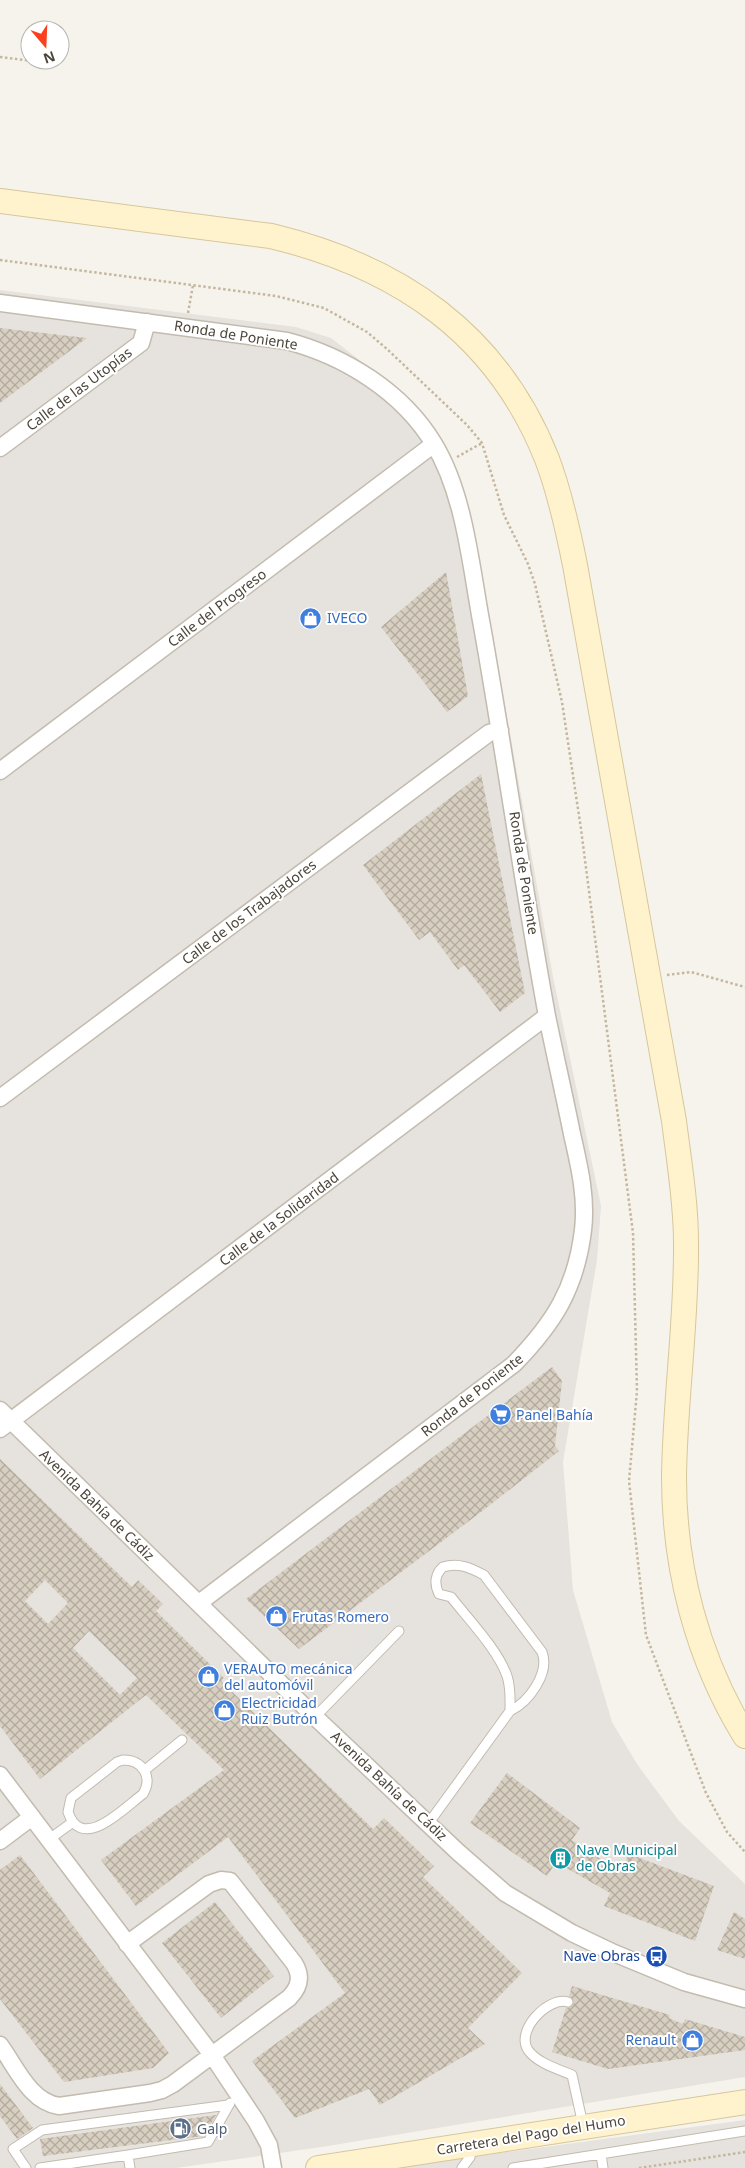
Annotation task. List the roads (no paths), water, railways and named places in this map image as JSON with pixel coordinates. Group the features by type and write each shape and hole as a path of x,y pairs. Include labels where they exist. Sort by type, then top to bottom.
{"main road":[{"path":"0,201 234,230 309,246 347,258 385,276 421,298 450,320 497,371 533,431 547,459 567,525 674,1121 686,1242 674,1477 679,1549 687,1595 704,1652 718,1688 745,1736"},
{"name":"Carretera del Pago del Humo","path":"318,2168 745,2102"}],"street":[{"name":"Ronda de Poniente","path":"0,303 287,340 332,356 359,370 393,397 415,418 434,444 452,486 465,536 500,730 547,1016 583,1185 584,1227 576,1271 560,1309 536,1342 514,1364 199,1603"},
{"name":"Calle de las Utopías","path":"0,448 141,343 147,322"},
{"name":"Calle del Progreso","path":"0,771 434,444"},
{"name":"Calle de los Trabajadores","path":"0,1098 489,733 500,730"},
{"name":"Calle de la Solidaridad","path":"4,1420 547,1016"},
{"name":"Avenida Bahía de Cádiz","path":"4,1420 199,1603 428,1824 505,1893 572,1933 684,1982 745,1999"},
{"path":"0,1775 212,2055 234,2101 269,2145 273,2168"},
{"path":"0,1841 32,1817"},
{"path":"0,2045 35,2095 42,2101 59,2106 162,2090 295,1992 299,1978 294,1963 230,1881 221,1880 209,1884 127,1944"}],"lane":[{"path":"428,1824 510,1711 522,1705 543,1672 545,1658 484,1575 472,1568 458,1565 444,1567 437,1574 439,1594 451,1597 502,1663 511,1693 510,1711"},
{"path":"316,1717 399,1631"},
{"path":"145,1770 182,1740"},
{"path":"131,1760 137,1762 145,1770 148,1780 143,1794 102,1825 88,1830 81,1828 73,1822 68,1812 71,1798 117,1762 131,1760"},
{"path":"48,1840 73,1822"},
{"path":"568,2002 560,2001 547,2008 529,2024 524,2038 526,2045 534,2056 572,2075 583,2127"},
{"path":"40,2168 208,2142 234,2101"},
{"path":"26,2168 13,2149 42,2130 234,2101"},
{"path":"513,2168 745,2131"},
{"path":"462,2168 470,2157 470,2144"},
{"path":"601,2154 603,2168"},
{"path":"128,2155 130,2168"}],"place":[{"name":"IVECO","path":"311,618"},
{"name":"Panel Bahía","path":"500,1415"},
{"name":"Frutas Romero","path":"276,1617"},
{"name":"VERAUTO mecánica del automóvil","path":"208,1677"},
{"name":"Electricidad Ruiz Butrón","path":"225,1711"},
{"name":"Nave Municipal de Obras","path":"560,1858"},
{"name":"Nave Obras","path":"656,1956"},
{"name":"Renault","path":"692,2040"},
{"name":"Galp","path":"181,2129"}]}
